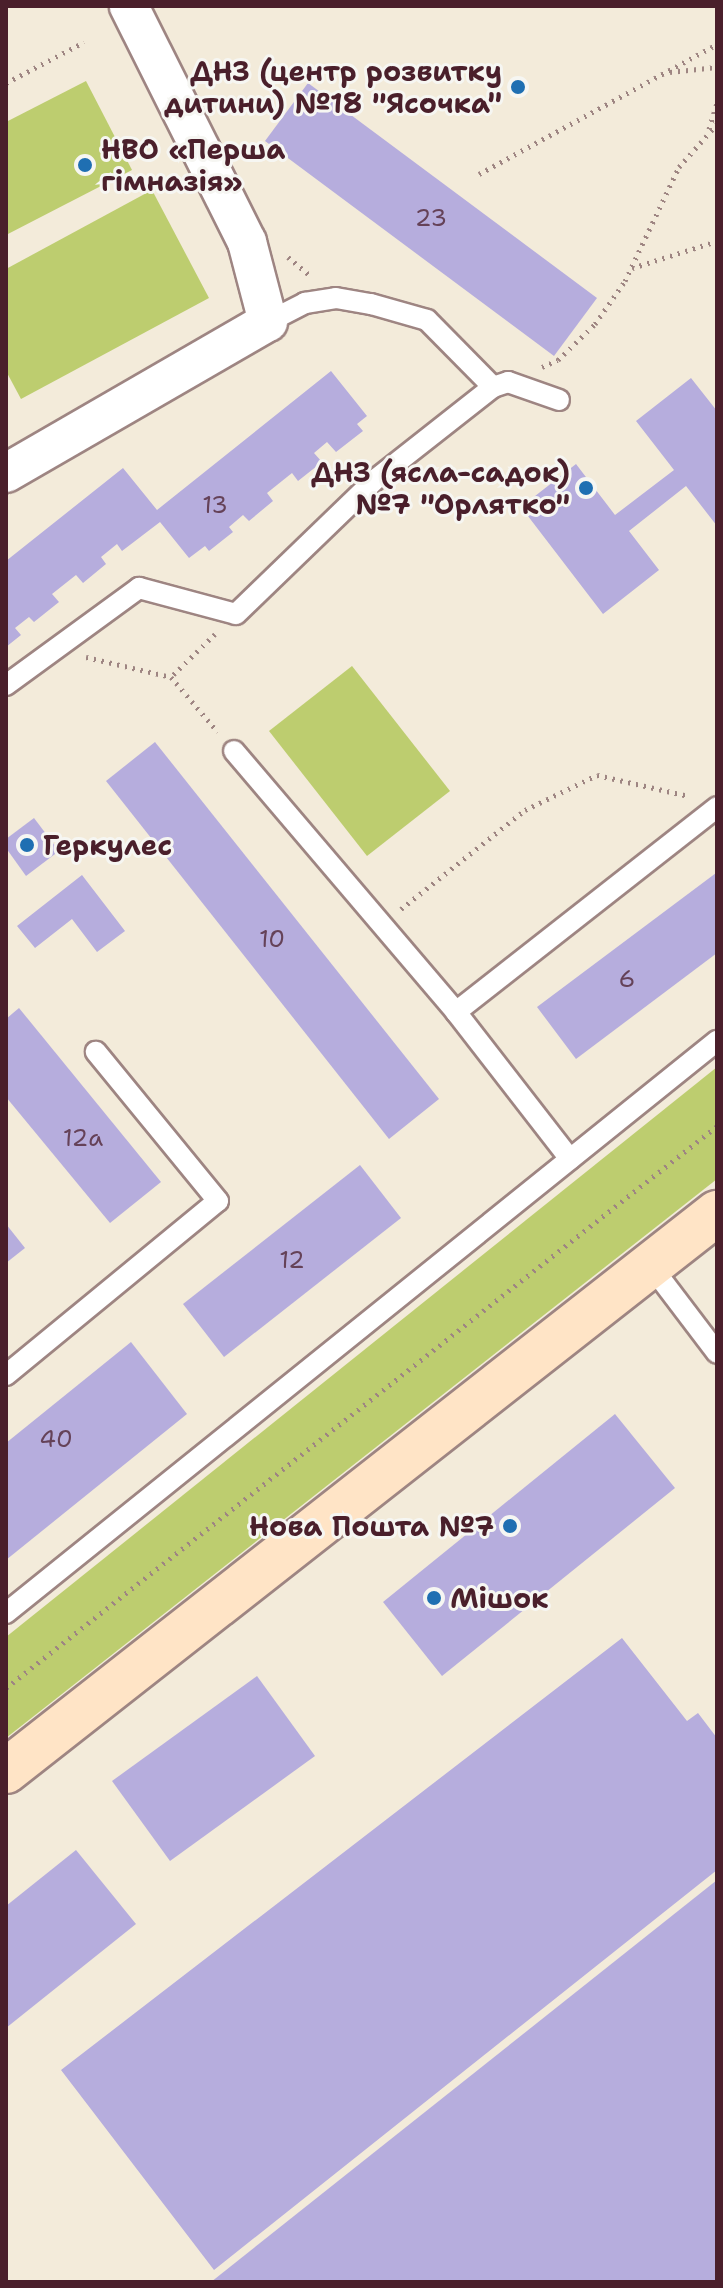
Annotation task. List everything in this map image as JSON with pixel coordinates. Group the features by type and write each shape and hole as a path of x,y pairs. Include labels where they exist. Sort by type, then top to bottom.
{"main road":[{"path":"6,1771 717,1213"}],"street":[{"path":"6,473 268,322 247,242 129,6"}],"lane":[{"path":"268,322 305,303 336,298 385,308 427,320 501,384 559,400"},
{"path":"6,685 139,588 236,614 376,479 501,384"},
{"path":"234,751 456,1012 570,1159"},
{"path":"456,1012 710,804"},
{"path":"6,1613 717,1041"},
{"path":"6,1375 218,1201 96,1052"},
{"path":"651,1266 717,1353"}],"path":[{"path":"6,83 84,42"},
{"path":"479,174 717,44"},
{"path":"665,72 717,67"},
{"path":"708,131 717,103"},
{"path":"501,384 558,360 595,324 632,268 679,167 717,124"},
{"path":"632,268 717,241"},
{"path":"171,677 236,614"},
{"path":"54,650 171,677 234,751"},
{"path":"383,924 525,810 597,775 710,804"},
{"path":"6,1688 717,1126"}],"green space":[{"path":"86,81 132,170 6,235 6,122"},
{"path":"152,190 209,298 21,399 6,371 6,269"},
{"path":"352,666 450,791 367,856 269,731"},
{"path":"717,1067 717,1179 6,1738 6,1637"}],"building":[{"path":"308,83 597,298 554,356 265,141"},
{"path":"331,371 367,416 357,424 363,431 336,452 327,442 314,453 322,462 298,481 292,473 267,493 273,501 249,521 243,515 229,527 233,532 209,551 205,546 189,558 160,522 122,551 117,544 101,557 106,564 83,583 76,575 52,594 59,602 34,622 29,617 15,628 21,635 6,647 6,561 123,468 157,510"},
{"path":"691,378 717,411 717,526 686,486 629,531 659,570 603,614 521,507 576,464 615,515 674,470 636,421"},
{"path":"155,742 439,1099 389,1139 106,781"},
{"path":"34,818 59,851 26,876 6,848 6,839"},
{"path":"716,873 717,953 576,1059 537,1007"},
{"path":"82,875 125,931 97,952 72,919 35,948 17,926"},
{"path":"19,1008 161,1182 110,1223 6,1097 6,1019"},
{"path":"360,1165 401,1218 224,1357 183,1304"},
{"path":"6,1224 25,1248 6,1263"},
{"path":"131,1342 187,1414 6,1560 6,1443"},
{"path":"615,1414 675,1488 442,1676 383,1602"},
{"path":"622,1638 687,1721 698,1713 717,1738 717,1870 214,2270 61,2070"},
{"path":"257,1676 315,1756 170,1861 112,1781"},
{"path":"76,1850 136,1924 6,2028 6,1906"},
{"path":"717,1880 717,2282 211,2282"}],"place":[{"name":"ДНЗ (центр розвитку дитини) №18 \"Ясочка\"","path":"518,87"},
{"name":"НВО «Перша гімназія»","path":"85,165"},
{"name":"ДНЗ (ясла-садок) №7 \"Орлятко\"","path":"586,488"},
{"name":"Геркулес","path":"27,845"},
{"name":"Нова Пошта №7","path":"510,1526"},
{"name":"Мішок","path":"434,1598"}]}
